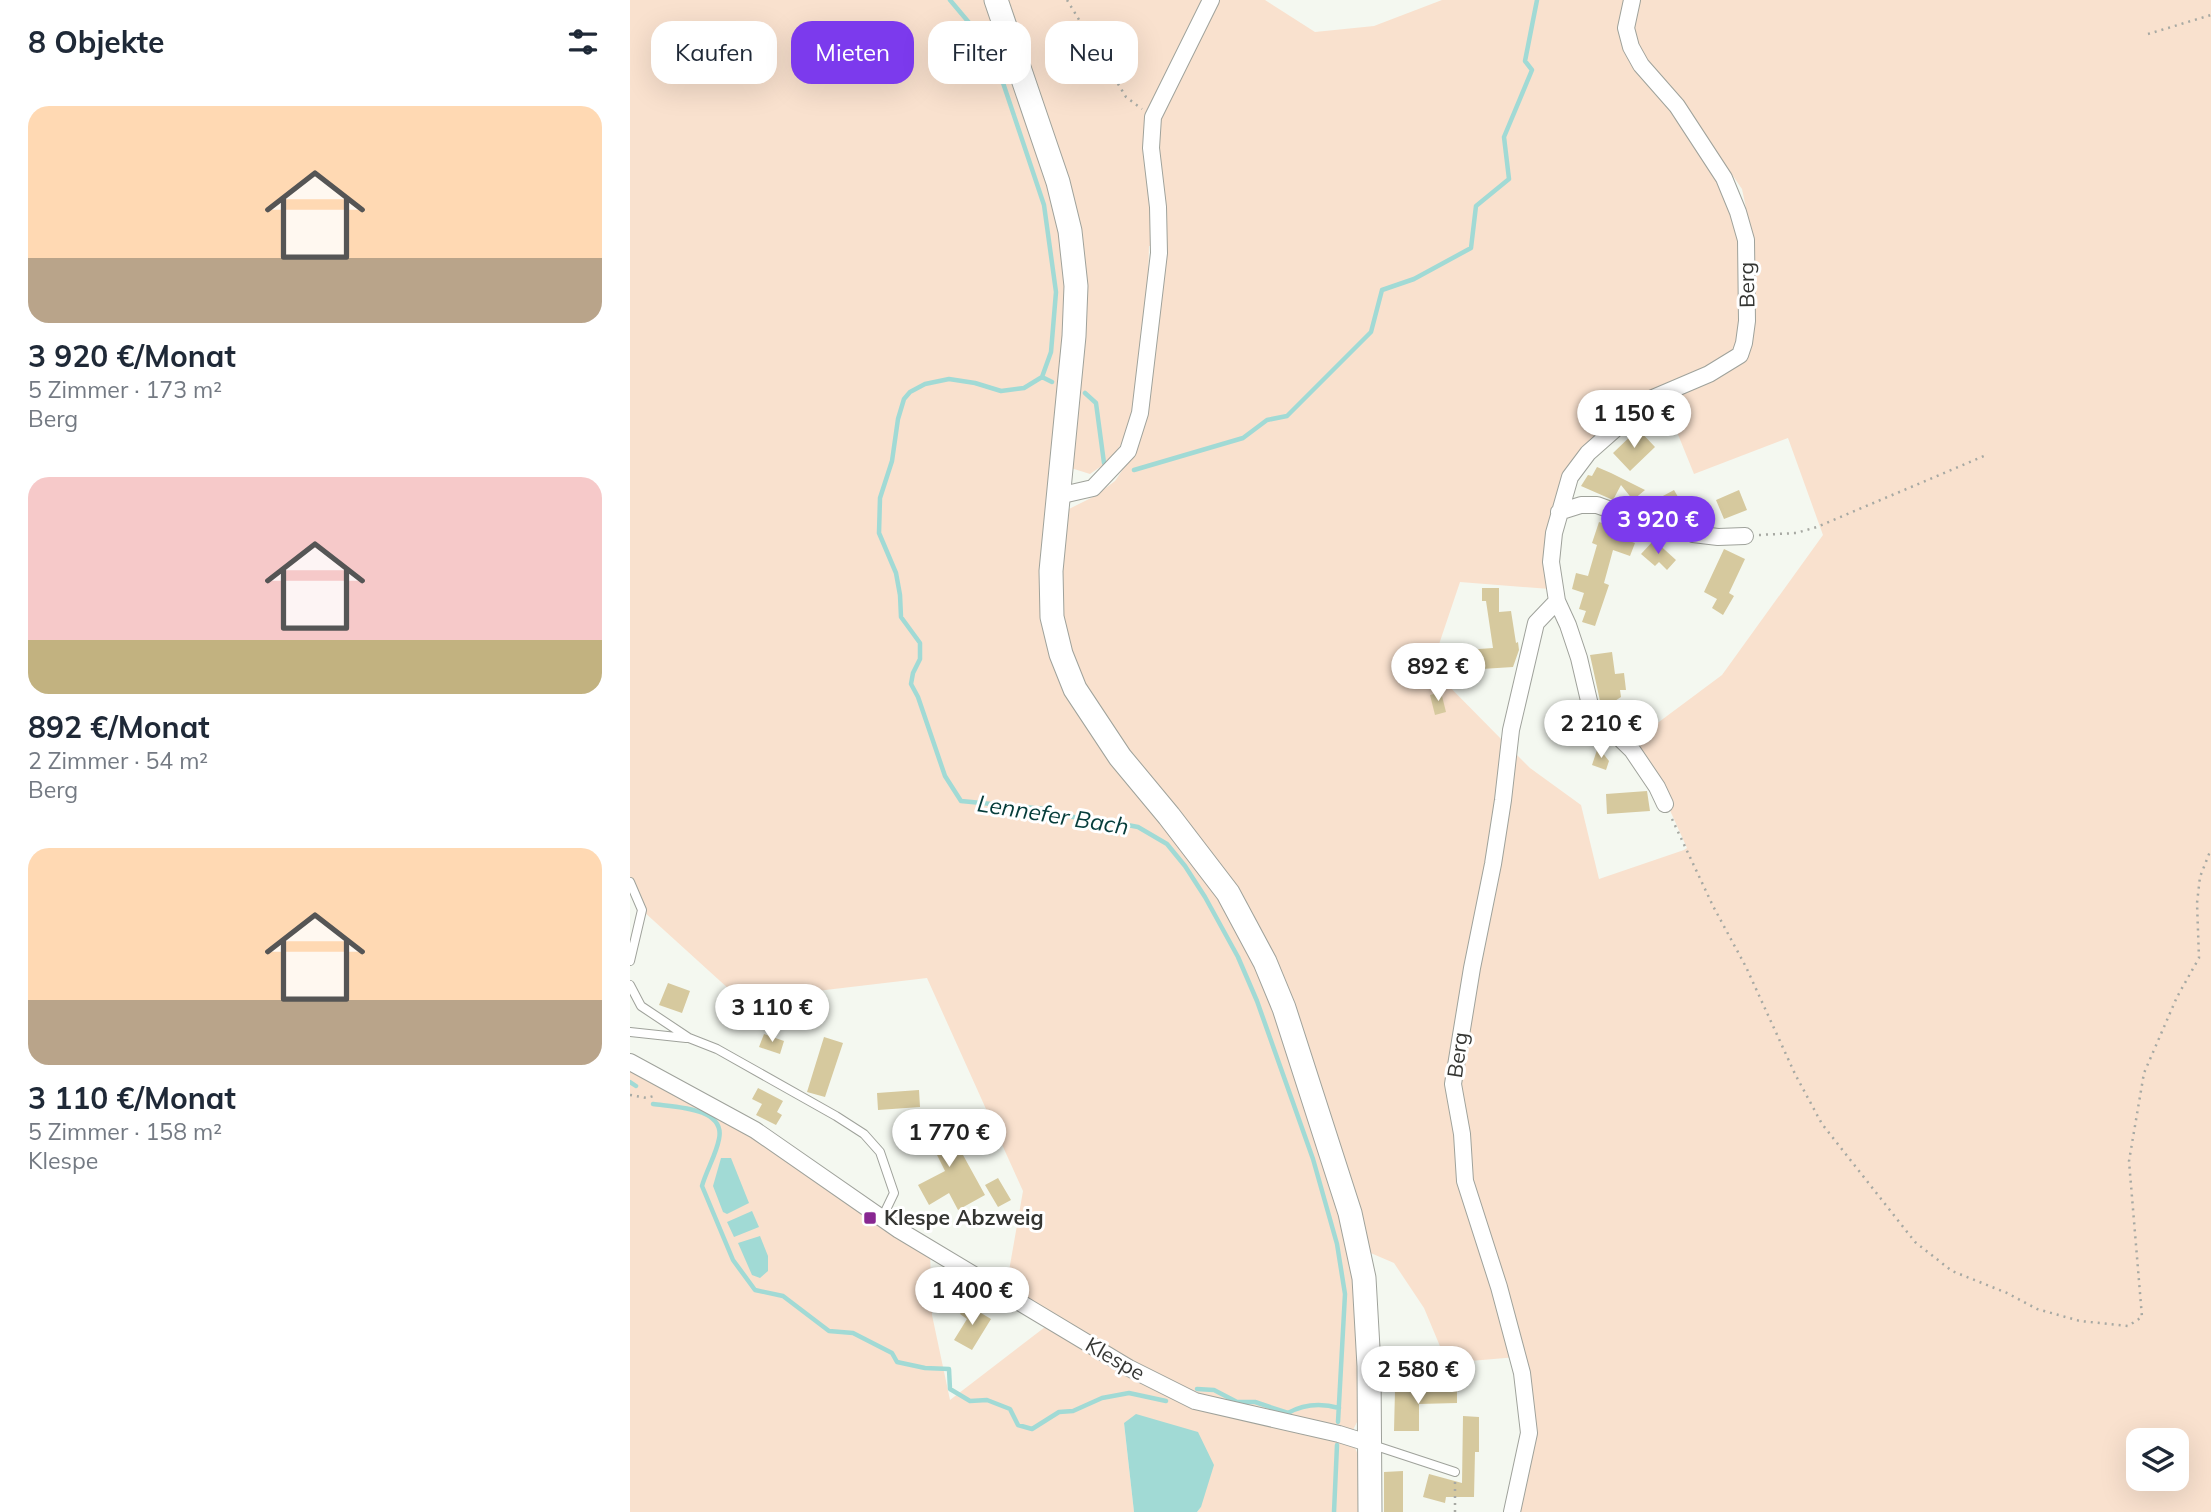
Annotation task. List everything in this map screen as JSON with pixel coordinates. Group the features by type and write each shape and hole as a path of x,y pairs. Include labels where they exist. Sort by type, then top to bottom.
{"main road":[{"path":"996,0 1058,182 1070,231 1076,286 1074,336 1051,571 1052,617 1061,654 1075,689 1120,757 1228,893 1265,962 1284,1008 1350,1213 1364,1278 1369,1366 1370,1512"}],"street":[{"path":"1058,496 1093,488 1128,452 1140,413 1159,253 1158,207 1150,148 1153,117 1211,0"},
{"name":"Berg","path":"1632,0 1626,28 1631,47 1641,65 1677,106 1724,178 1746,240 1747,321 1740,355 1709,374 1648,400 1612,430 1588,453 1570,477 1554,533 1551,562 1557,601 1579,658 1590,705 1597,716 1633,750 1657,786 1665,804"},
{"path":"1559,512 1581,505 1597,505 1619,513 1639,525 1678,525 1693,534 1745,536"},
{"name":"Berg","path":"1513,1512 1530,1433 1522,1373 1499,1287 1465,1181 1462,1134 1453,1084 1495,851 1511,730 1536,623 1557,601"},
{"name":"Klespe","path":"630,1062 755,1130 882,1218 1129,1368 1195,1401 1339,1434 1371,1444"}],"lane":[{"path":"630,882 642,910 630,961"},
{"path":"630,985 641,1006 689,1038 717,1049 863,1134 880,1152 894,1193 882,1218"},
{"path":"630,1032 689,1038"},
{"name":"Klespe","path":"1371,1444 1455,1472"}],"path":[{"path":"1067,0 1126,97 1153,117"},
{"path":"2148,34 2211,15"},
{"path":"1745,536 1796,533 1817,527 1984,456"},
{"path":"1665,804 1713,906 1746,967 1795,1074 1822,1124 1915,1242 1952,1271 2007,1293 2037,1310 2080,1321 2128,1326 2142,1317 2129,1161 2144,1073 2177,997 2199,958 2197,903 2200,877 2211,849"},
{"path":"1455,1472 1455,1512"}],"shaded area":[{"path":"630,0 1265,0 1315,32 1374,26 1442,0 1628,0 1623,30 1703,151 1739,224 1744,284 1737,353 1645,398 1614,418 1590,441 1572,465 1550,589 1460,582 1431,668 1506,744 1500,807 1452,1049 1469,1190 1517,1357 1447,1363 1424,1308 1394,1263 1366,1251 1290,1000 1076,677 1060,609 1065,511 1095,496 1115,481 1136,450 1166,245 1149,246 1147,322 1134,426 1110,460 1090,474 1071,468 1057,407 1061,678 1226,907 1276,1007 1356,1275 1360,1416 1353,1430 1236,1408 1158,1380 1006,1288 1023,1191 927,978 741,1000 643,911 630,880"},
{"path":"1638,0 2211,0 2211,1512 1514,1512 1533,1434 1482,1227 1457,1092 1511,749 1530,768 1581,805 1599,879 1687,848 1659,786 1632,742 1722,675 1823,535 1788,438 1694,474 1662,395 1742,359 1751,232 1742,189 1706,137 1643,61 1630,28"},
{"path":"630,1069 684,1101 739,1118 930,1251 932,1315 950,1400 1049,1324 1152,1384 1354,1445 1360,1460 1360,1512 1197,1512 1201,1507 1124,1423 1134,1512 630,1512"}],"water":[{"path":"721,1158 731,1158 749,1203 727,1214 723,1212 713,1186"},
{"path":"752,1211 759,1227 734,1237 727,1222"},
{"path":"760,1236 768,1256 768,1271 760,1278 752,1275 738,1243"},
{"path":"1136,1414 1198,1432 1214,1465 1197,1512 1134,1512 1124,1423"}],"building":[{"path":"1638,429 1655,447 1630,471 1613,453"},
{"path":"1597,467 1645,490 1633,500 1621,485 1613,500 1581,486"},
{"path":"1674,490 1681,502 1668,510 1661,497"},
{"path":"1739,490 1747,510 1724,519 1716,500"},
{"path":"1599,522 1620,529 1618,537 1635,543 1630,556 1613,550 1604,583 1609,585 1595,626 1582,622 1586,611 1579,609 1584,593 1572,589 1576,573 1588,576 1597,545 1592,543"},
{"path":"1654,540 1676,560 1667,570 1659,562 1655,566 1641,554"},
{"path":"1724,549 1745,559 1729,593 1734,596 1723,615 1712,608 1717,599 1704,592"},
{"path":"1482,588 1499,588 1499,612 1511,611 1519,650 1513,667 1466,670 1465,650 1493,648 1486,601 1482,601"},
{"path":"1612,652 1615,674 1624,673 1626,690 1620,690 1621,697 1604,708 1590,655"},
{"path":"1441,692 1446,712 1435,715 1430,695"},
{"path":"1570,716 1575,716 1581,725 1569,734 1561,723"},
{"path":"1598,747 1609,761 1606,770 1592,765"},
{"path":"1647,791 1650,811 1607,814 1606,794"},
{"path":"668,983 690,991 682,1013 659,1005"},
{"path":"764,1034 784,1041 780,1054 759,1047"},
{"path":"824,1037 843,1043 825,1097 807,1092"},
{"path":"758,1088 783,1101 777,1112 782,1115 776,1125 756,1115 762,1104 752,1099"},
{"path":"919,1090 920,1107 878,1110 877,1093"},
{"path":"935,1112 944,1151 966,1140 971,1152 963,1155 985,1195 958,1210 949,1193 929,1205 918,1185 945,1171 931,1143 924,1145 917,1117"},
{"path":"998,1178 1011,1200 998,1207 985,1185"},
{"path":"966,1304 991,1319 972,1350 954,1340 967,1319 960,1314"},
{"path":"1437,1388 1457,1388 1457,1403 1419,1404 1419,1431 1394,1431 1395,1390 1437,1391"},
{"path":"1463,1416 1479,1417 1479,1452 1475,1452 1474,1497 1446,1497 1445,1503 1423,1497 1429,1474 1462,1483"},
{"path":"1403,1471 1403,1512 1384,1512 1384,1472"}],"waterway":[{"name":"Lennefer Bach","path":"950,0 992,50 1044,205 1056,292 1051,352 1042,377 1024,388 1001,391 949,379 925,384 910,392 904,399 892,461 880,498 879,533 896,573 901,617 920,643 920,659 911,684 945,776 961,801 1045,809 1064,816 1138,827 1167,844 1205,897 1238,957 1257,1001 1313,1159 1337,1244 1345,1294 1338,1422"},
{"path":"1134,470 1243,438 1267,420 1287,416 1371,332 1382,290 1414,279 1471,248 1476,206 1509,179 1504,137 1532,70 1525,61 1537,0"},
{"path":"1042,377 1052,382"},
{"path":"1085,393 1096,403 1104,463"},
{"path":"630,1082 636,1086"},
{"path":"653,1104 696,1111 714,1120 719,1128 718,1145 702,1186 733,1260 755,1290 783,1296 829,1331 853,1333 892,1353 897,1362 925,1368 949,1369 950,1389 970,1401 987,1400 1010,1409 1018,1425 1032,1429 1059,1412 1073,1411 1102,1398 1129,1393 1166,1401"},
{"path":"1197,1389 1214,1390 1237,1402 1255,1402 1288,1413 1313,1405 1339,1408"},
{"name":"Lennefer Bach","path":"1334,1512 1337,1445"}],"place":[{"name":"Klespe Abzweig","path":"870,1218"}]}
